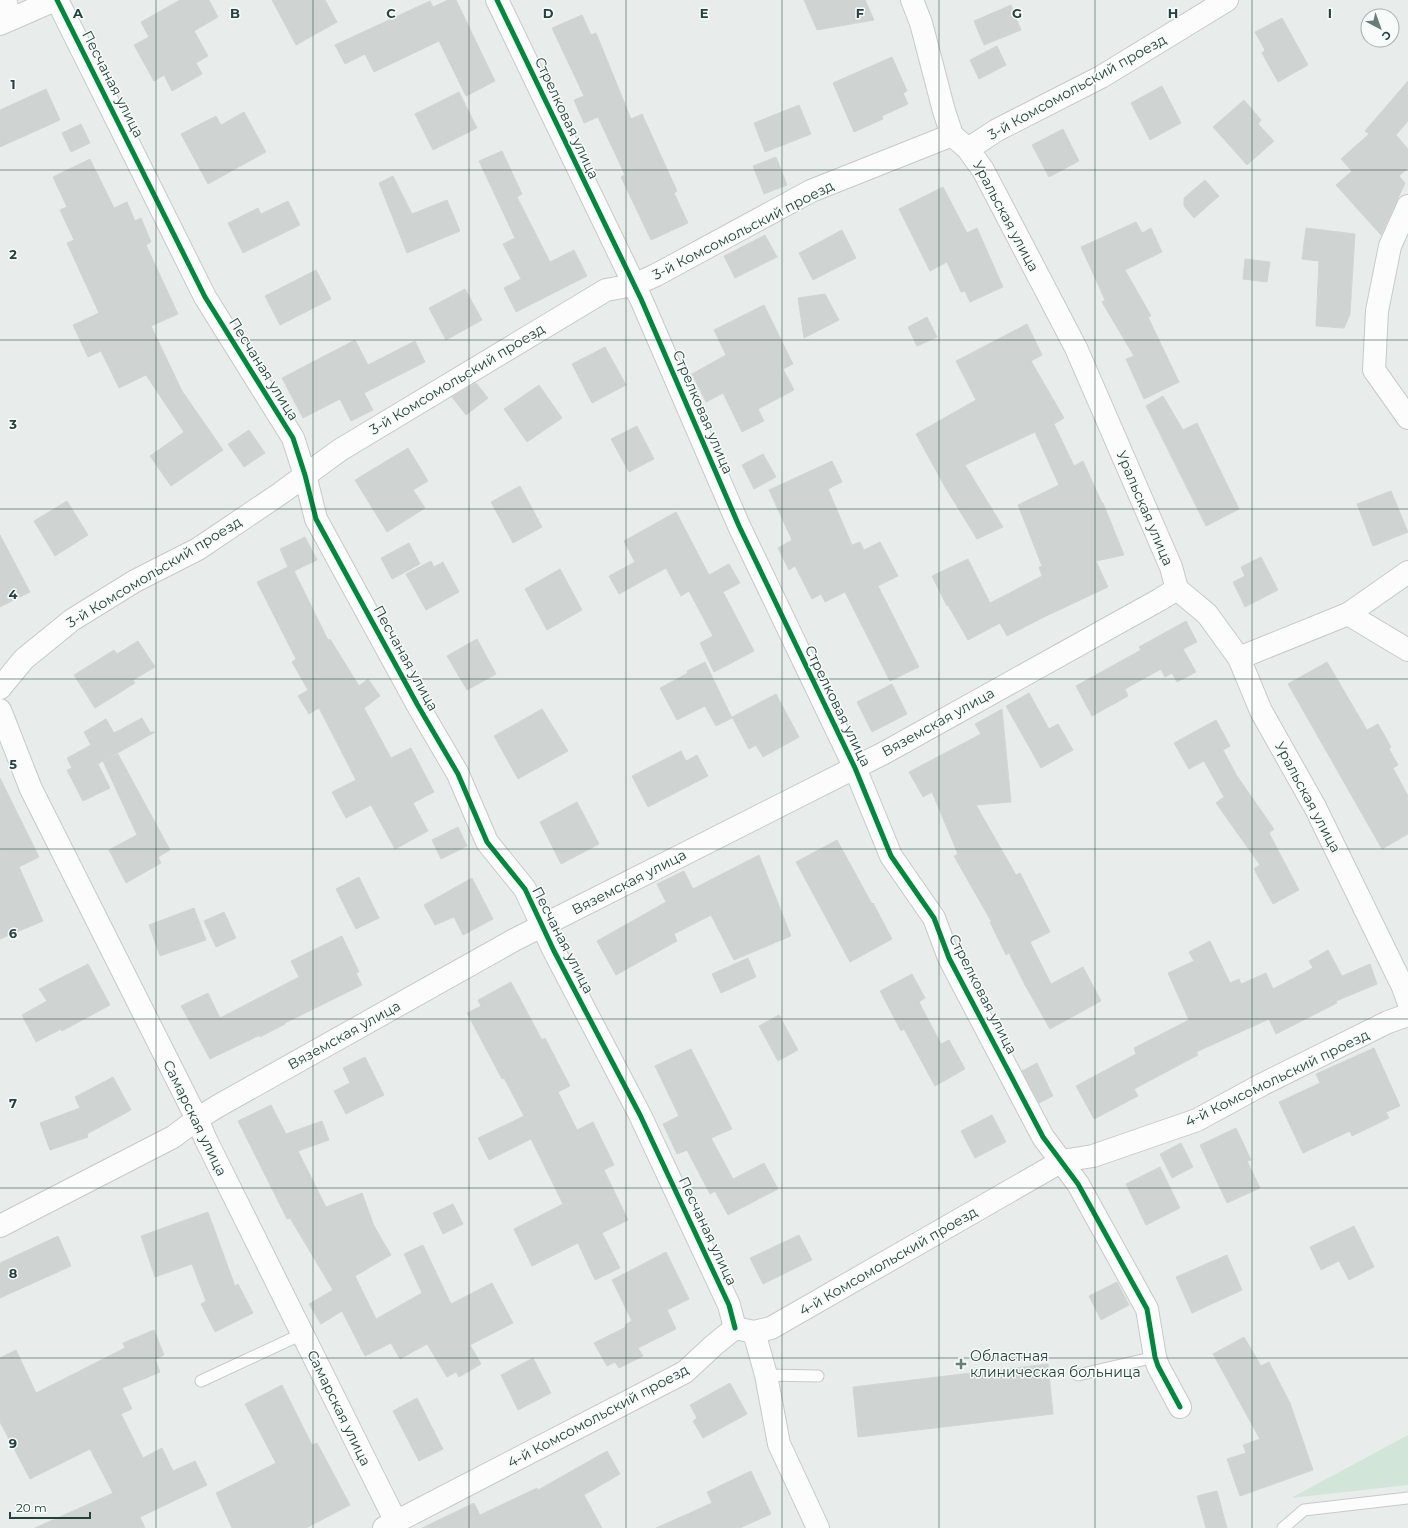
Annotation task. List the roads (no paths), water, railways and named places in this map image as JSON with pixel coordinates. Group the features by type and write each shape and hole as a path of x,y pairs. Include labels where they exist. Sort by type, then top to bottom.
{"street":[{"path":"5,14 56,0"},
{"name":"Песчаная улица","path":"56,0 205,297 293,438 305,475 316,519 417,704 458,774 487,842 525,889 554,951 640,1115 729,1305 744,1330 766,1375 779,1444 818,1528"},
{"name":"Стрелковая улица","path":"498,0 634,285 739,526 854,768 891,856 934,918 949,958 1043,1137 1078,1184 1147,1308 1155,1357 1158,1366 1180,1406"},
{"name":"Уральская улица","path":"912,0 921,22 944,111 960,142 983,170 1076,348 1172,567 1177,589 1207,614 1238,658 1261,711 1315,807 1403,986 1408,1000"},
{"name":"3-й Комсомольский проезд","path":"0,688 24,659 72,620 135,581 198,549 281,493 346,446 606,290 634,285 656,275 811,191 997,130 1101,77 1198,8 1227,0"},
{"path":"1408,206 1390,246 1377,311 1374,370 1408,418"},
{"path":"1238,658 1348,614 1408,572"},
{"name":"Вяземская улица","path":"0,1226 173,1137 197,1118 543,926 854,768 946,719 1177,589"},
{"path":"1348,614 1408,650"},
{"name":"Самарская улица","path":"0,710 31,789 197,1118 209,1147 302,1334 401,1524"},
{"name":"4-й Комсомольский проезд","path":"401,1524 685,1372 744,1330 771,1328 1062,1161 1093,1156 1197,1120 1262,1084 1388,1022 1408,1015"}],"lane":[{"path":"201,1381 302,1334"},
{"path":"1078,1375 1155,1357"},
{"path":"766,1375 818,1376"},
{"path":"1283,1528 1304,1510 1408,1498"}],"place":[{"name":"Областная клиническая больница","path":"961,1364"}]}
